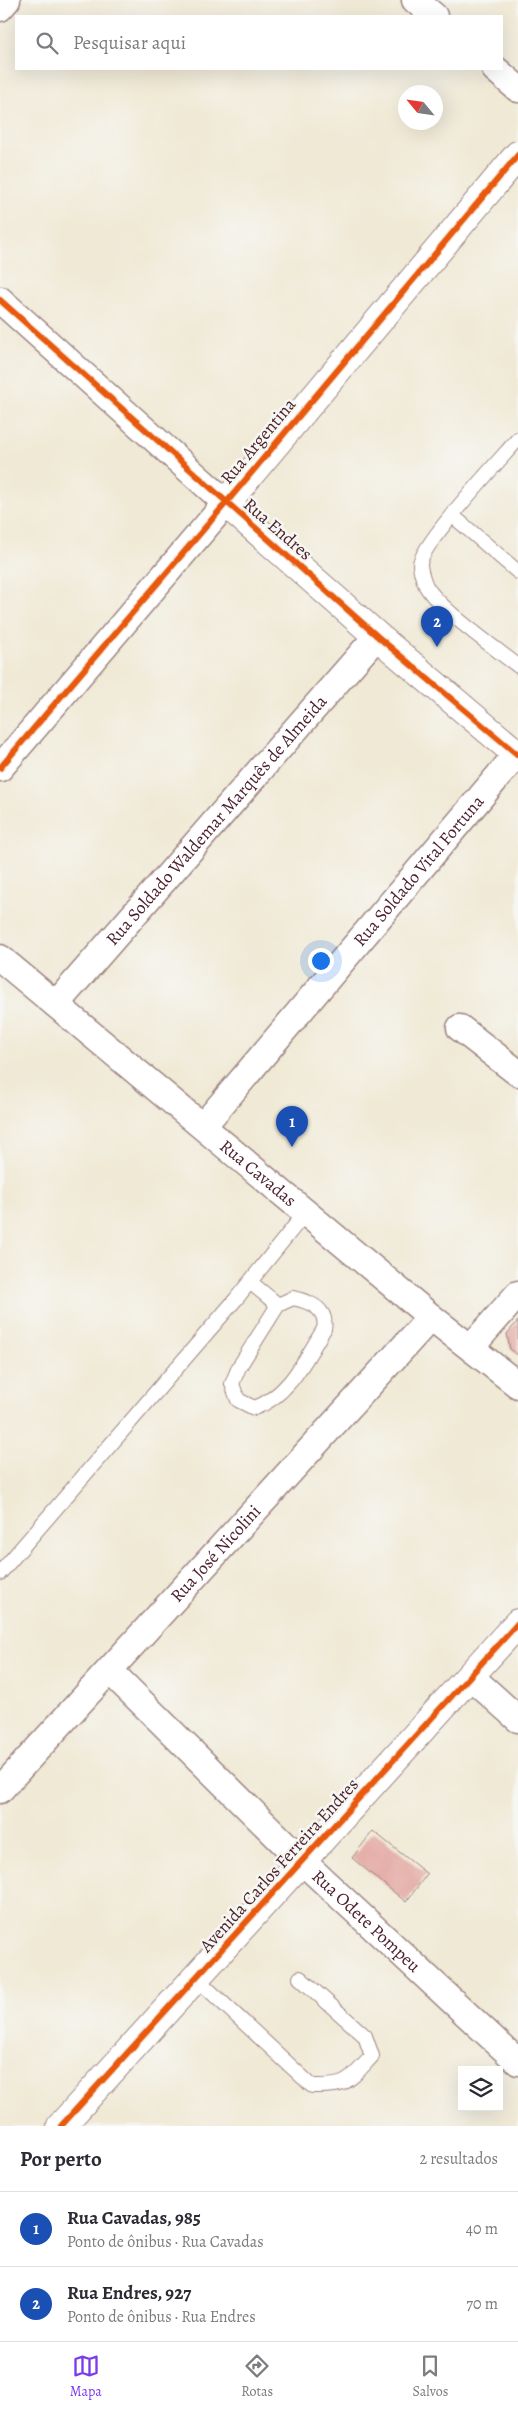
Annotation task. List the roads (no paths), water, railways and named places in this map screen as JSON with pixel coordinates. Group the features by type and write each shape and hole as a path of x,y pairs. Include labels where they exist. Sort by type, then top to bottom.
{"street":[{"path":"0,8 7,0"},
{"path":"415,0 433,15"},
{"path":"496,70 518,89"},
{"name":"Rua Argentina","path":"0,768 226,503 518,155"},
{"name":"Rua Endres","path":"0,300 377,636 518,754"},
{"name":"Rua Soldado Waldemar Marquês de Almeida","path":"56,1004 377,636"},
{"name":"Rua Soldado Vital Fortuna","path":"203,1126 518,754"},
{"name":"Rua Cavadas","path":"0,958 431,1317 518,1385"},
{"path":"460,1028 518,1073"},
{"path":"471,1347 518,1294"},
{"name":"Rua José Nicolini","path":"0,1790 431,1317"},
{"name":"Avenida Carlos Ferreira Endres","path":"61,2126 518,1623"},
{"name":"Rua Odete Pompeu","path":"110,1671 302,1861 518,2062"},
{"path":"470,1676 518,1719"}],"lane":[{"path":"518,439 425,551 420,564 426,586 445,608 518,666"},
{"path":"453,516 518,572"},
{"path":"0,1573 250,1282 306,1212"},
{"path":"250,1282 278,1304"},
{"path":"294,1298 308,1301 322,1312 326,1320 324,1329 291,1382 266,1404 254,1408 238,1400 232,1384 239,1367 278,1304 294,1298"},
{"path":"196,1978 312,2086 338,2086 353,2078 372,2056 365,2036 300,1978"}],"place":[{"name":"Rua Endres, 927","path":"437,647"},
{"name":"Rua Cavadas, 985","path":"292,1147"}]}
